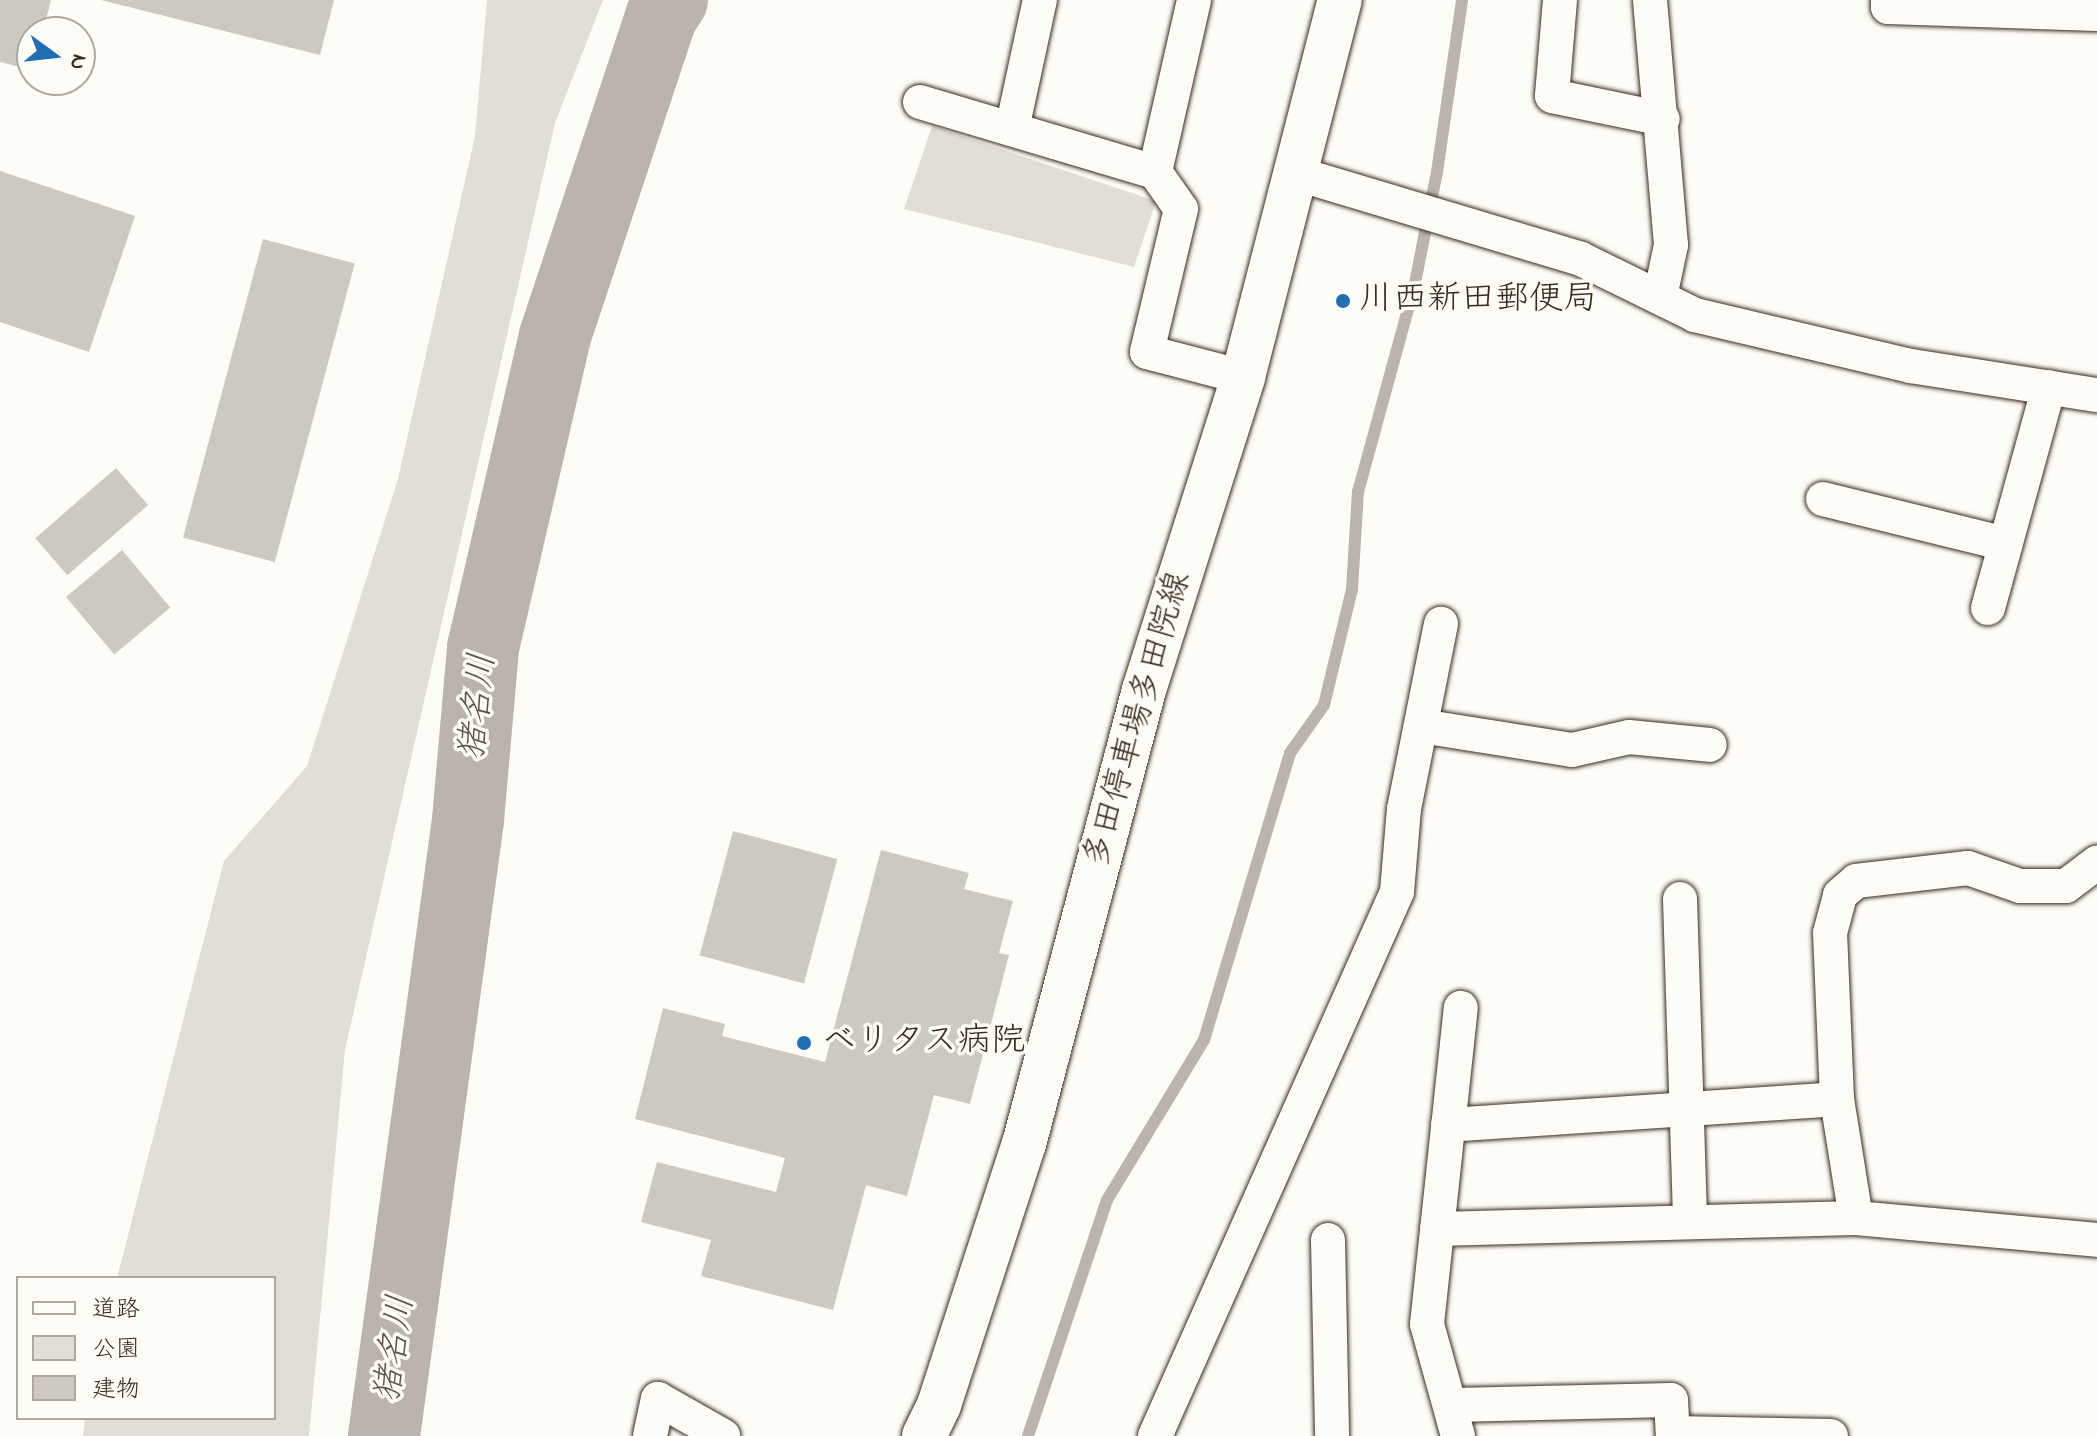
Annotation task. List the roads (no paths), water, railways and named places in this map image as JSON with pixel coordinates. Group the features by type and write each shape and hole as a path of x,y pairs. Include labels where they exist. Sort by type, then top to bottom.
{"main road":[{"name":"多田停車場多田院線","path":"924,1436 939,1405 1024,1144 1144,690 1243,377 1298,174 1340,0"}],"street":[{"path":"1012,129 1040,0"},
{"path":"1155,172 1194,0"},
{"path":"1560,0 1552,96 1663,119"},
{"path":"1650,0 1663,119 1671,245 1660,297"},
{"path":"1888,0 1888,7 2097,14"},
{"path":"920,102 1155,172 1181,209 1147,352 1243,377"},
{"path":"1298,174 1581,259 1695,315 1896,362 2097,395"},
{"path":"1988,608 2049,387"},
{"path":"1823,499 2006,544"},
{"path":"1155,1436 1397,892 1404,809 1441,624"},
{"path":"1421,726 1572,750 1629,737 1710,745"},
{"path":"1856,1218 1837,1099 1830,933 1840,895 1856,881 1968,868 2020,886 2066,886 2097,863"},
{"path":"1680,899 1690,1222"},
{"path":"1461,1008 1427,1324 1456,1420 1671,1400 1673,1434 1831,1436"},
{"path":"1448,1125 1837,1099"},
{"path":"1437,1229 1856,1218 2097,1240"},
{"path":"1328,1240 1332,1436"},
{"path":"650,1436 658,1399 723,1436"}],"waterway":[{"name":"猪名川","path":"384,1436 468,820 483,648 555,336 661,17 672,0"},
{"path":"1028,1436 1107,1200 1204,1040 1290,753 1324,705 1352,589 1358,492 1415,283 1437,172 1462,0"}],"place":[{"name":"川西新田郵便局","path":"1343,301"},
{"name":"ベリタス病院","path":"804,1043"}]}
